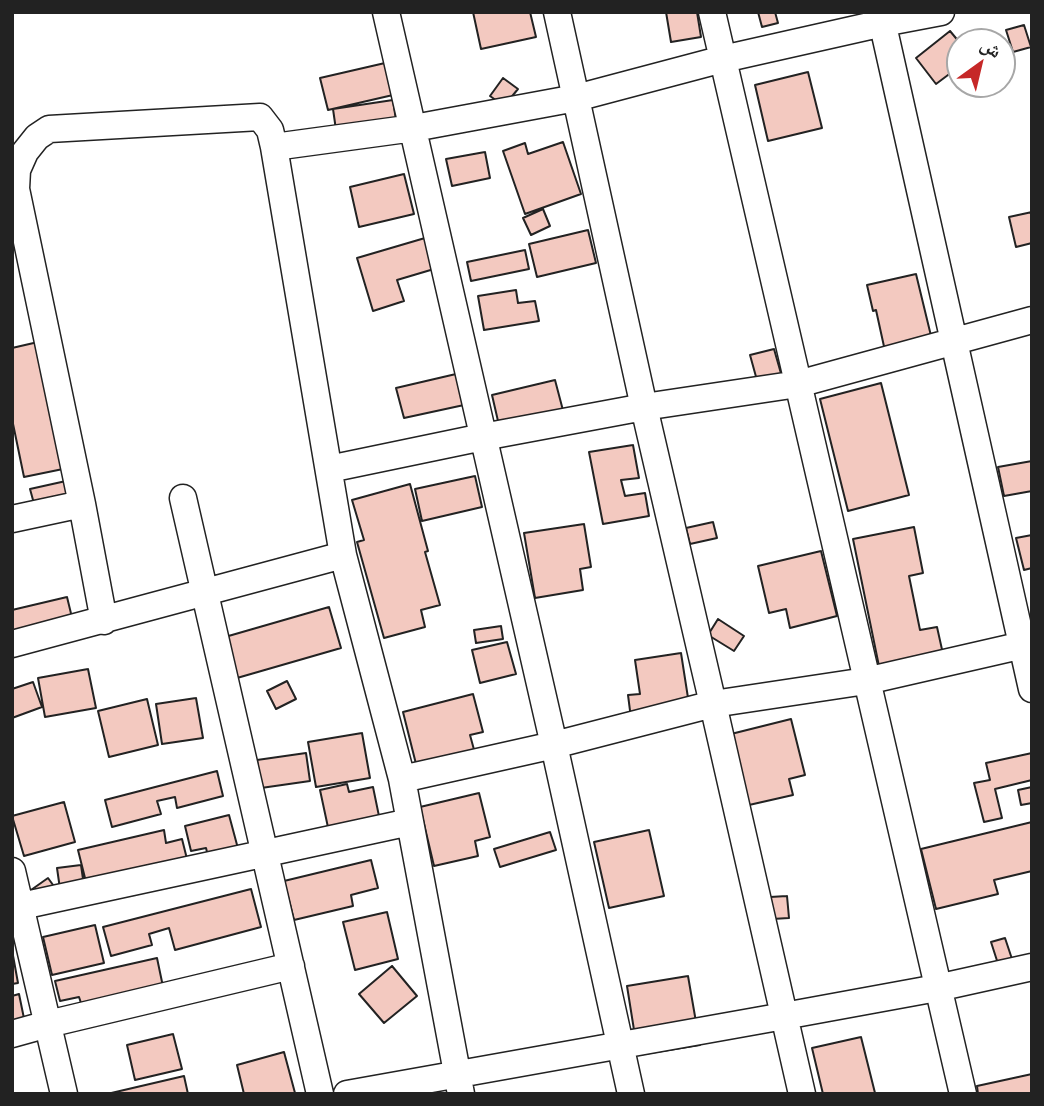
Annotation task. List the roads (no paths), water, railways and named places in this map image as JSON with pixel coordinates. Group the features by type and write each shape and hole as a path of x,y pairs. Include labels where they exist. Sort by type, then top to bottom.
{"street":[{"path":"386,12 555,746 631,1094"},
{"path":"557,12 644,407 802,1094"},
{"path":"712,12 963,1094"},
{"path":"274,147 414,128 576,98 881,18 941,12"},
{"path":"881,18 954,341 1027,645 1032,689"},
{"path":"104,621 16,189 16,170 25,152 37,137 48,129 257,116 263,119 270,130 274,147 343,555 402,779 459,1084"},
{"path":"329,469 644,407 798,384 1032,320"},
{"path":"183,498 320,1094"},
{"path":"12,519 82,504"},
{"path":"12,645 343,555"},
{"path":"402,779 555,746 713,704 866,681 1027,645"},
{"path":"17,908 410,822"},
{"path":"12,871 17,908 64,1094"},
{"path":"12,1034 291,966"},
{"path":"347,1094 459,1084 620,1046 937,988 1032,967"}]}
